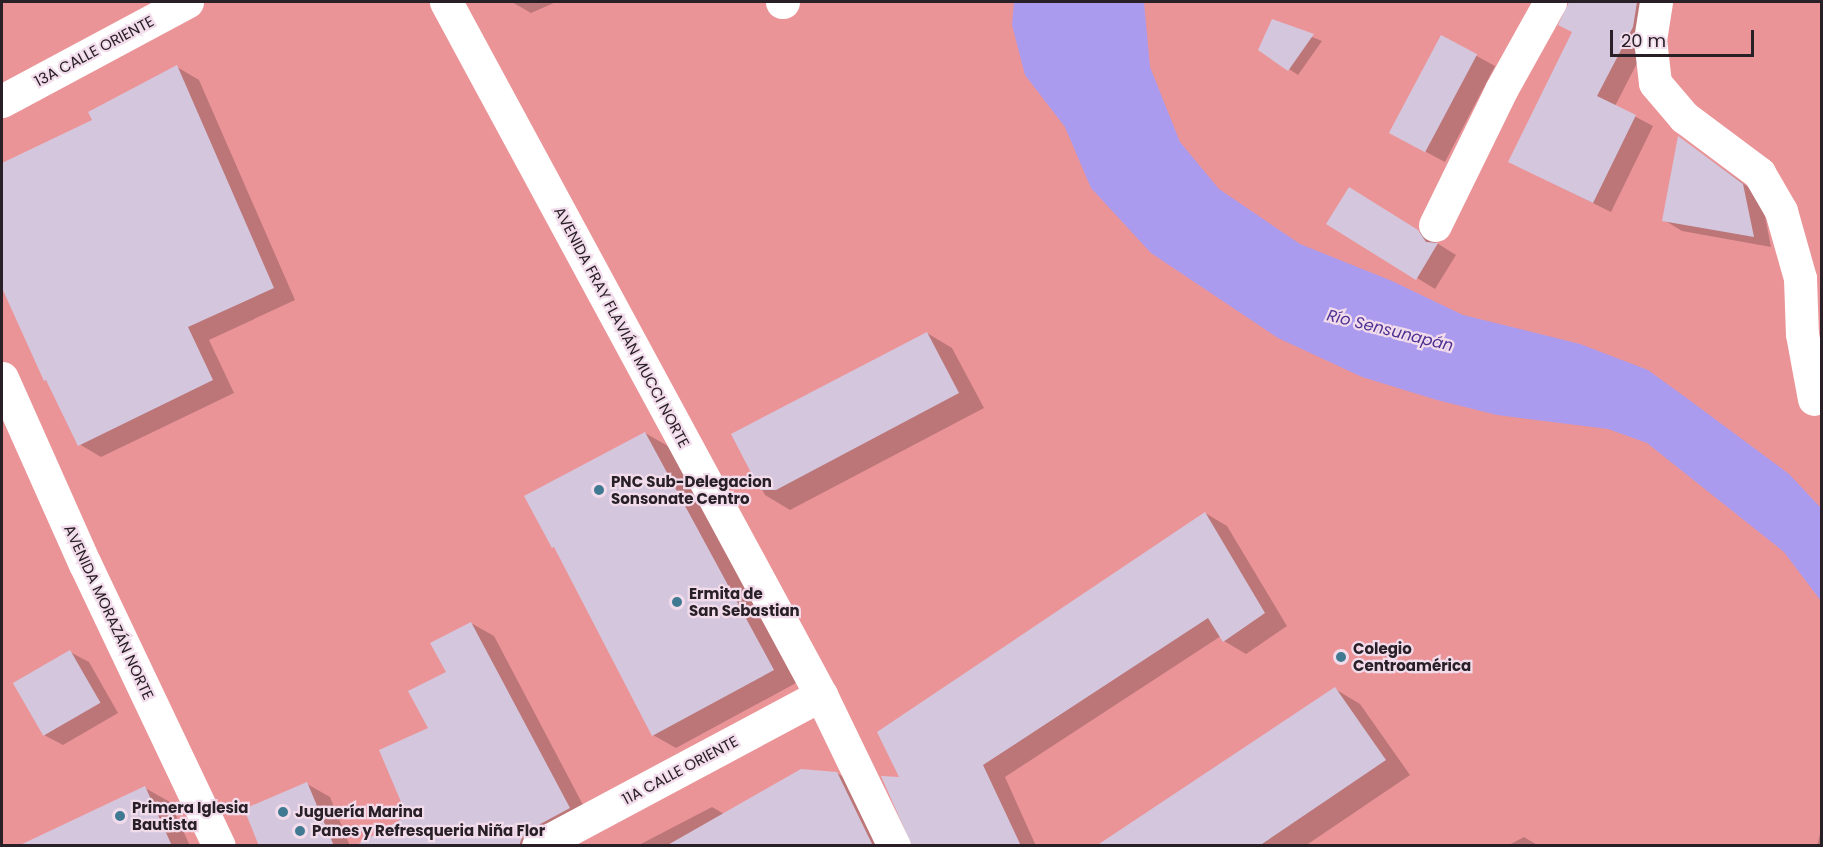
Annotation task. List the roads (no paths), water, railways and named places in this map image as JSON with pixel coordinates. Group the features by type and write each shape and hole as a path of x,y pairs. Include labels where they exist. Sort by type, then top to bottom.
{"main road":[{"name":"13A CALLE ORIENTE","path":"2,102 186,2"},
{"name":"AVENIDA FRAY FLAVIÁN MUCCI NORTE","path":"446,2 821,695 894,846"},
{"path":"1435,225 1501,90 1550,2"},
{"path":"1656,2 1650,39 1655,82 1684,117 1759,173 1781,211 1800,278 1803,334 1814,399"},
{"name":"AVENIDA MORAZÁN NORTE","path":"2,378 85,564 219,846"},
{"name":"11A CALLE ORIENTE","path":"538,846 821,695"}],"water":[{"name":"Río Sensunapán","path":"1014,2 1144,2 1150,67 1180,142 1219,189 1300,244 1392,281 1463,315 1580,344 1648,370 1692,402 1789,474 1821,508 1821,601 1784,552 1647,443 1608,429 1497,415 1437,400 1362,377 1278,338 1151,253 1091,188 1065,127 1025,75 1012,25"}],"place":[{"name":"PNC Sub-Delegacion Sonsonate Centro","path":"599,490"},
{"name":"Ermita de San Sebastian","path":"677,602"},
{"name":"Colegio Centroamérica","path":"1341,657"},
{"name":"Juguería Marina","path":"283,812"},
{"name":"Primera Iglesia Bautista","path":"120,816"},
{"name":"Panes y Refresqueria Niña Flor","path":"300,831"}]}
